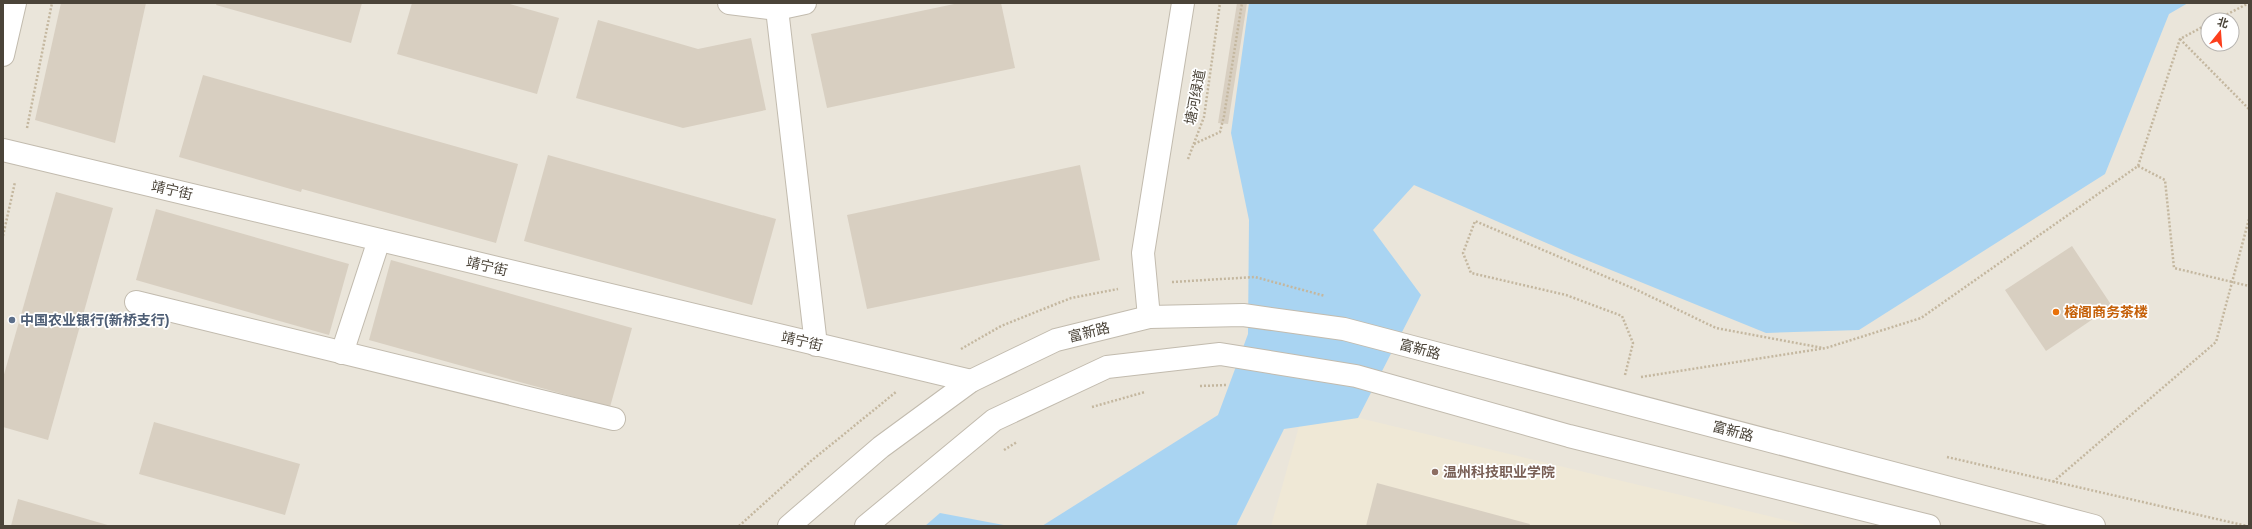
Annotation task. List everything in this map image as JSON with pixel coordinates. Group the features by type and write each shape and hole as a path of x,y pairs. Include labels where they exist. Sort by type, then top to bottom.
{"street":[{"path":"3,55 15,3"},
{"path":"729,3 777,6 805,3"},
{"path":"1149,316 1143,253 1183,3"},
{"path":"777,6 816,344"},
{"name":"靖宁街","path":"12,152 971,381"},
{"path":"342,353 379,240"},
{"path":"136,302 614,419"},
{"name":"富新路","path":"789,526 880,447 971,381 1056,340 1149,316 1243,315 1344,329 2094,526"},
{"path":"866,526 994,420 1107,367 1220,354 1356,376 1569,436 1929,526"}],"path":[{"path":"3,236 12,152 52,3"},
{"name":"塘河绿道","path":"1187,162 1204,117 1220,3"},
{"path":"1194,144 1220,132 1224,116 1242,3"},
{"path":"2232,12 2249,3"},
{"path":"1640,377 1826,348 1921,318 2138,166 2180,39 2200,28"},
{"path":"2180,39 2249,109"},
{"path":"2138,166 2165,180 2174,268 2249,286"},
{"path":"2053,482 2216,342 2249,219"},
{"path":"1624,379 1633,343 1622,316 1566,295 1471,273 1463,253 1475,221 1637,290 1716,328 1826,348"},
{"path":"1255,277 1329,298"},
{"path":"1195,387 1232,385"},
{"path":"1085,409 1151,391"},
{"path":"1002,451 1021,439"},
{"path":"1946,456 2247,526"}],"shaded area":[{"path":"3,3 2249,3 2249,526 3,526"},
{"name":"温州科技职业学院","path":"1305,405 1810,526 1271,526"}],"water":[{"path":"1249,3 2188,3 2169,14 2105,174 1859,330 1766,333 1574,255 1414,185 1373,230 1421,295 1358,418 1284,429 1236,526 1042,526 1218,415 1248,334 1249,220 1231,133"},
{"path":"940,513 1009,526 925,526"}],"building":[{"path":"61,3 146,3 115,143 35,120"},
{"path":"217,3 362,3 351,43 216,5"},
{"path":"412,3 506,3 559,18 537,94 397,54"},
{"path":"959,3 1001,3 1015,68 827,108 811,34"},
{"path":"1237,3 1247,3 1228,124 1218,123"},
{"path":"598,20 698,49 751,38 766,110 683,128 576,98"},
{"path":"203,75 518,164 496,243 302,189 301,192 179,157"},
{"path":"548,155 776,219 752,305 524,241"},
{"path":"1080,165 1100,260 867,309 847,215"},
{"path":"56,192 113,208 48,440 3,427 3,378"},
{"path":"156,209 349,264 329,335 136,280"},
{"path":"2072,246 2112,306 2046,351 2005,290"},
{"path":"391,260 632,328 610,407 369,340"},
{"path":"154,422 300,464 285,515 139,474"},
{"path":"1377,483 1530,524 1529,526 1366,526"},
{"path":"18,499 111,526 11,526"}],"place":[{"name":"榕阁商务茶楼","path":"2056,312"},
{"name":"中国农业银行(新桥支行)","path":"12,320"},
{"name":"温州科技职业学院","path":"1435,472"}]}
